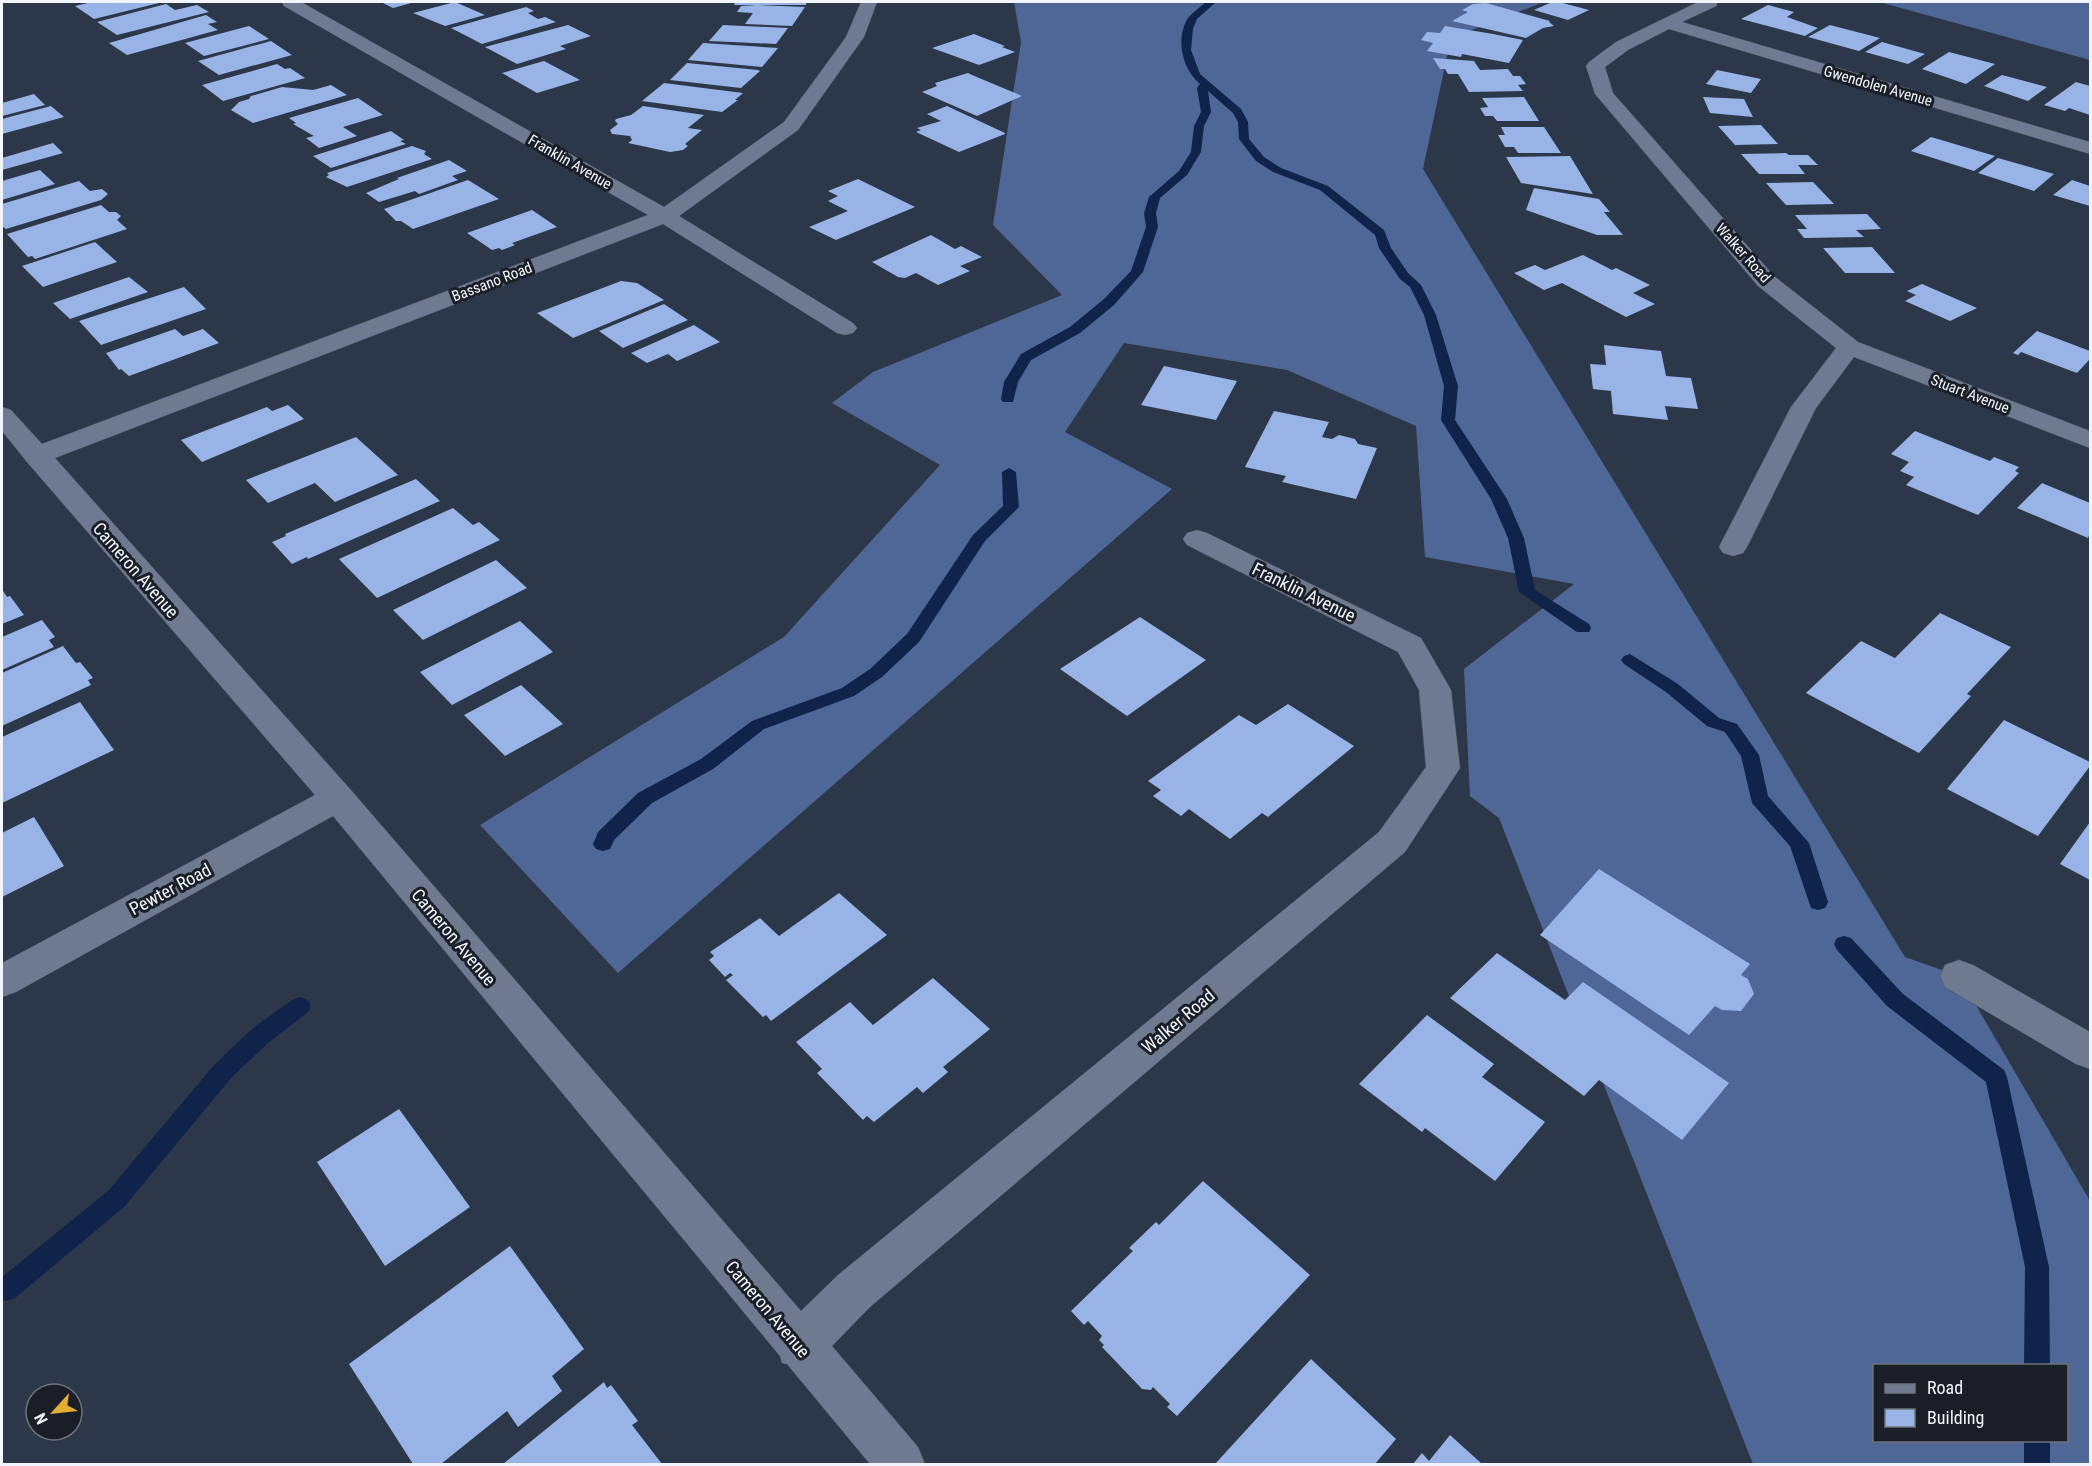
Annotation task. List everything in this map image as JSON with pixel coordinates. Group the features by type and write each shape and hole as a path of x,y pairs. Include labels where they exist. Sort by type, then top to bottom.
{"street":[{"name":"Franklin Avenue","path":"290,2 665,216 845,328"},
{"name":"Bassano Road","path":"36,456 665,216 791,126 855,37 869,2"},
{"name":"Walker Road","path":"1710,2 1622,46 1595,66 1604,94 1766,281 1849,347"},
{"name":"Gwendolen Avenue","path":"1666,23 2091,148"},
{"name":"Stuart Avenue","path":"1849,347 2091,440"},
{"path":"1733,547 1804,407 1849,347"},
{"name":"Cameron Avenue","path":"2,415 338,798 901,1464"},
{"name":"Franklin Avenue","path":"1197,539 1410,645"},
{"name":"Walker Road","path":"799,1346 855,1291 1392,842 1443,768 1435,690 1410,645"},
{"name":"Pewter Road","path":"2,981 338,798"},
{"path":"1959,976 2091,1052"}],"shaded area":[{"path":"1014,2 1544,2 1461,34 1447,56 1423,169 1905,957 1959,976 2090,1201 2090,1464 1753,1464 1499,818 1470,796 1464,669 1574,584 1425,557 1416,426 1287,370 1124,343 1065,432 1172,489 618,973 480,825 784,637 940,465 832,403 873,372 1062,295 993,225 1021,42"},
{"path":"1879,2 2090,2 2090,60"}],"building":[{"path":"92,2 163,2 94,19 75,6"},
{"path":"381,2 415,2 393,8"},
{"path":"455,2 485,15 445,26 413,13"},
{"path":"735,2 807,2 806,5 734,5"},
{"path":"1552,2 1589,10 1568,20 1534,10"},
{"path":"1486,3 1550,21 1554,26 1543,28 1526,38 1452,21 1468,12 1462,10 1473,4"},
{"path":"166,4 175,10 197,5 209,12 117,35 97,22"},
{"path":"1768,5 1794,12 1787,17 1818,28 1805,36 1741,19"},
{"path":"741,6 805,7 792,26 745,24 753,13 737,12"},
{"path":"526,7 534,11 528,13 538,19 545,17 556,22 482,44 451,28"},
{"path":"206,15 217,22 208,24 218,30 127,55 109,43"},
{"path":"568,25 591,36 560,46 566,49 517,64 485,47"},
{"path":"723,25 788,28 776,44 709,41"},
{"path":"1830,25 1880,38 1859,51 1808,37"},
{"path":"249,26 269,39 204,56 185,43"},
{"path":"1445,26 1523,40 1509,63 1462,54 1461,57 1427,51 1433,43 1421,40 1427,32 1440,33"},
{"path":"974,34 1015,52 979,65 932,48"},
{"path":"271,41 292,55 219,75 198,61"},
{"path":"1882,42 1925,54 1908,64 1865,52"},
{"path":"703,43 778,48 762,67 688,60"},
{"path":"1949,52 1995,64 1966,84 1922,69"},
{"path":"1433,58 1474,61 1480,70 1508,69 1513,76 1520,76 1526,84 1518,85 1523,91 1469,92 1458,74 1448,74 1445,69 1440,69"},
{"path":"544,61 580,80 537,93 502,73"},
{"path":"687,63 760,71 741,88 670,80"},
{"path":"277,64 285,69 290,68 305,78 223,101 202,85"},
{"path":"1717,70 1761,79 1751,93 1706,84"},
{"path":"968,73 1022,96 977,116 922,92 937,86 935,83"},
{"path":"2002,75 2047,87 2028,101 1984,86"},
{"path":"2076,82 2090,86 2090,115 2069,108 2065,111 2044,105"},
{"path":"664,83 743,93 735,100 738,100 722,112 642,101"},
{"path":"331,85 347,95 253,123 231,110 239,102 251,96 282,87 313,90"},
{"path":"34,94 45,105 2,116 2,103"},
{"path":"1524,97 1539,121 1497,121 1493,116 1485,116 1480,108 1488,107 1482,98"},
{"path":"1703,97 1744,99 1753,117 1710,113"},
{"path":"358,98 383,115 343,127 357,136 319,148 306,138 314,136 293,124 296,123 289,118"},
{"path":"51,106 64,117 2,134 2,119"},
{"path":"643,106 704,115 688,128 702,130 685,144 688,146 683,150 670,152 628,143 632,140 630,136 612,134 610,130 618,124 616,119 631,115"},
{"path":"947,106 1005,134 959,152 916,132 921,130 917,128 941,121 927,114"},
{"path":"1761,125 1778,144 1735,145 1718,126"},
{"path":"1501,127 1544,127 1561,153 1518,153 1514,147 1505,147 1498,135 1505,135"},
{"path":"391,131 406,144 331,168 313,156"},
{"path":"1931,137 1995,156 1974,171 1911,151"},
{"path":"53,143 63,153 2,170 2,158"},
{"path":"412,146 426,151 424,154 432,159 347,187 326,177 329,175 327,173"},
{"path":"1741,154 1808,155 1818,165 1798,165 1805,174 1759,174"},
{"path":"1570,156 1593,194 1521,183 1506,157"},
{"path":"1998,158 2054,174 2034,191 1978,173"},
{"path":"449,160 467,171 452,176 458,180 419,194 415,191 379,202 366,193 399,179 397,178"},
{"path":"40,170 55,184 2,200 2,181"},
{"path":"858,179 915,207 836,240 809,227 848,211 828,201 838,196 828,191"},
{"path":"468,180 499,199 413,229 401,221 396,221 384,209"},
{"path":"2072,180 2090,186 2090,206 2053,195"},
{"path":"79,181 90,191 102,189 108,194 101,200 6,229 3,227 2,204"},
{"path":"1813,182 1834,204 1786,205 1766,183"},
{"path":"1534,188 1599,199 1610,212 1604,212 1623,235 1597,235 1526,210"},
{"path":"101,205 109,212 116,212 121,216 117,220 127,229 35,259 32,256 28,257 7,234"},
{"path":"532,210 557,227 512,243 515,245 502,250 499,248 492,250 467,233"},
{"path":"1867,214 1881,229 1856,230 1864,237 1804,238 1797,229 1807,229 1795,215"},
{"path":"931,235 955,249 961,246 982,257 960,266 970,271 938,285 916,273 905,278 898,277 872,262"},
{"path":"95,242 117,262 43,287 22,266"},
{"path":"1872,247 1895,273 1845,273 1823,248"},
{"path":"1583,255 1612,270 1616,268 1650,285 1633,293 1655,304 1626,317 1562,283 1544,290 1514,273 1535,265 1545,270"},
{"path":"129,277 148,292 70,319 53,303"},
{"path":"621,281 637,283 664,300 573,338 537,313"},
{"path":"1922,284 1977,308 1950,321 1905,301 1916,295 1907,291"},
{"path":"184,287 206,309 101,345 79,321"},
{"path":"664,304 688,320 623,348 599,331"},
{"path":"694,325 720,342 677,361 668,354 647,363 631,353"},
{"path":"175,329 183,336 203,329 219,343 129,376 121,369 119,370 106,353"},
{"path":"2037,331 2090,351 2090,359 2077,373 2021,352 2018,355 2013,353"},
{"path":"1604,345 1661,351 1666,376 1691,378 1698,409 1665,406 1668,420 1613,414 1611,391 1593,389 1590,364 1606,365"},
{"path":"1164,366 1237,381 1216,420 1141,405"},
{"path":"288,405 304,419 202,462 181,440 267,407 272,411"},
{"path":"1274,411 1329,422 1322,437 1332,439 1339,435 1355,439 1358,444 1377,448 1356,499 1282,482 1286,476 1245,467"},
{"path":"1915,431 1990,461 1994,457 2019,467 2015,471 2019,473 1978,515 1906,485 1914,477 1900,471 1909,462 1891,454"},
{"path":"356,437 398,475 335,502 315,483 268,503 246,480"},
{"path":"416,479 440,501 292,564 272,542 286,536 285,534"},
{"path":"2042,483 2090,503 2088,538 2017,508"},
{"path":"453,508 473,525 479,522 500,540 377,598 339,559"},
{"path":"496,560 527,588 423,640 393,610"},
{"path":"3,591 7,597 10,596 24,615 2,624"},
{"path":"1940,613 2011,647 1967,694 1971,696 1919,753 1806,693 1861,641 1895,658"},
{"path":"1140,617 1206,660 1127,716 1060,669"},
{"path":"42,620 55,637 49,640 54,647 2,670 2,637"},
{"path":"520,621 553,652 452,705 420,672"},
{"path":"63,646 76,663 80,662 93,678 88,680 91,685 2,726 2,673"},
{"path":"521,685 563,724 505,756 464,715"},
{"path":"80,702 114,750 2,803 2,737"},
{"path":"1288,704 1354,746 1268,817 1262,813 1230,839 1189,809 1181,816 1153,796 1161,790 1148,781 1239,715 1256,725"},
{"path":"2004,720 2090,762 2090,766 2038,836 1947,789"},
{"path":"34,817 64,866 2,897 2,833"},
{"path":"2090,822 2090,880 2060,864"},
{"path":"1599,869 1750,964 1741,975 1748,979 1754,994 1741,1011 1722,1010 1715,1006 1689,1035 1540,935"},
{"path":"839,893 887,935 771,1021 766,1015 763,1017 726,980 733,975 730,973 725,977 709,960 714,956 710,952 760,918 779,936"},
{"path":"1497,953 1565,1000 1583,982 1729,1083 1682,1140 1599,1080 1584,1096 1450,998"},
{"path":"933,978 990,1029 943,1067 948,1072 923,1093 917,1087 874,1122 867,1116 863,1120 817,1073 822,1069 796,1042 850,1002 873,1025"},
{"path":"1427,1015 1494,1064 1482,1077 1545,1122 1495,1181 1425,1128 1422,1132 1359,1084"},
{"path":"399,1109 470,1207 385,1266 317,1162"},
{"path":"1203,1181 1310,1275 1177,1416 1167,1407 1170,1404 1153,1387 1151,1390 1142,1389 1102,1347 1104,1345 1099,1340 1102,1336 1088,1321 1084,1325 1071,1311 1133,1251 1129,1248 1156,1222 1159,1225"},
{"path":"510,1246 584,1349 552,1376 562,1391 518,1427 507,1411 441,1464 413,1464 349,1364"},
{"path":"1311,1359 1396,1439 1375,1464 1215,1464"},
{"path":"604,1382 607,1388 611,1385 638,1421 632,1425 662,1464 503,1464"},
{"path":"1450,1435 1482,1464 1413,1464 1422,1453 1429,1461"}],"waterway":[{"path":"1211,2 1193,18 1188,29 1186,50 1195,75 1237,111 1243,122 1244,139 1260,159 1277,170 1324,188 1380,233 1385,248 1404,276 1415,285 1430,315 1451,386 1448,420 1499,499 1516,538 1527,592 1583,628"},
{"path":"1008,399 1011,382 1026,357 1075,330 1109,302 1137,272 1152,227 1150,213 1155,197 1183,173 1196,152 1199,126 1206,112 1202,88 1205,84"},
{"path":"603,844 605,837 645,798 707,764 758,725 848,692 876,673 913,638 979,538 1011,507 1009,472"},
{"path":"1630,660 1672,688 1713,722 1731,728 1750,755 1759,798 1799,843 1818,902"},
{"path":"1844,944 1895,1000 1996,1077 2037,1267 2037,1364"},
{"path":"6,1289 116,1199 223,1071 260,1036 300,1006"},
{"path":"2037,1442 2037,1464"}]}
